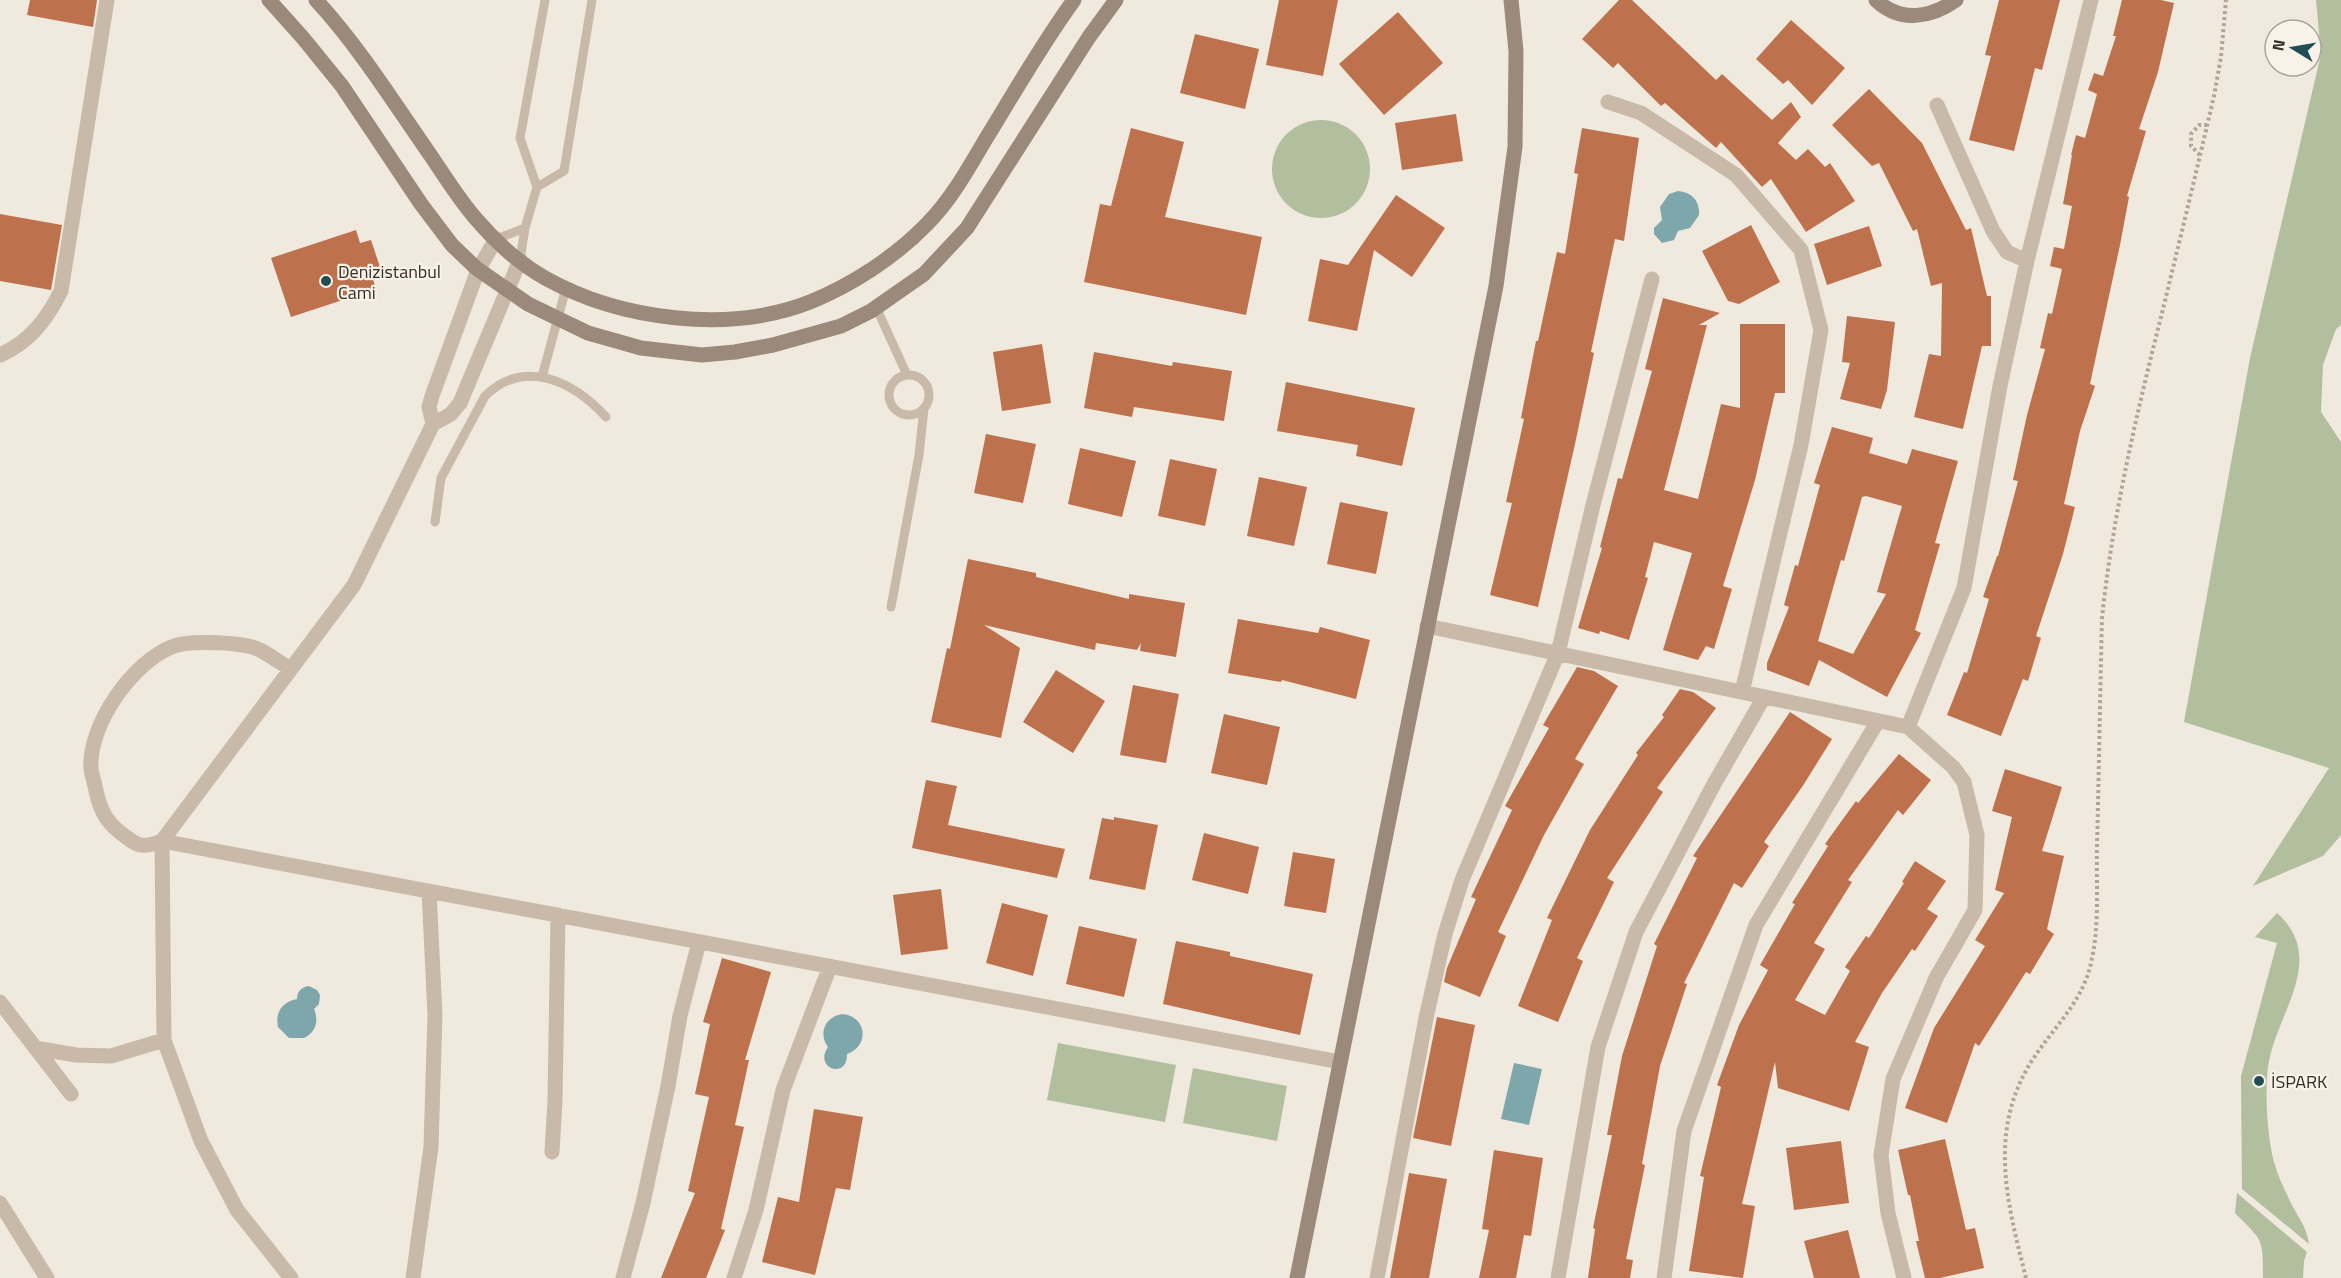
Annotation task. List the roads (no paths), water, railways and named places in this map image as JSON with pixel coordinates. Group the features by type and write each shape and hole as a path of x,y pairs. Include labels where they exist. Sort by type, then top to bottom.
{"street":[{"path":"0,355 29,338 50,313 61,291 107,0"},
{"path":"269,0 342,86 421,204 452,245 478,270 528,304 558,320 612,341 641,348 702,355 735,352 809,336 841,326 876,307 924,273 967,228 1089,37 1116,0"},
{"path":"316,0 357,50 470,211 520,260 544,277 595,300 642,313 675,318 715,319 764,315 807,303 845,286 901,248 928,223 960,183 1074,0"},
{"path":"1297,1278 1496,286 1515,147 1516,51 1511,0"},
{"path":"1876,0 1897,13 1912,16 1929,15 1944,9 1956,0"},
{"path":"1908,727 1964,588 2000,386 2027,261 2091,0"},
{"path":"1608,102 1641,113 1736,175 1801,250 1821,330 1801,445 1742,692"},
{"path":"1937,105 1993,231 2007,252 2027,261"},
{"path":"433,424 429,407 432,396 478,270 496,239"},
{"path":"291,1278 237,1210 201,1142 164,1040 162,841 354,585 433,424 451,414 460,403 520,260"},
{"path":"1377,1278 1426,1018 1445,934 1462,880 1558,653 1593,505 1652,279"},
{"path":"1427,626 1908,727 1953,767 1964,782 1977,835 1974,910 1936,978 1893,1078 1881,1155 1888,1213 1904,1278"},
{"path":"291,669 258,648 219,642 175,646 141,665 114,699 97,732 91,767 100,809 118,830 139,846 148,846 162,841 1340,1062"},
{"path":"1558,1278 1598,1047 1636,932 1714,784 1764,697"},
{"path":"1664,1278 1684,1131 1756,925 1878,721"},
{"path":"413,1278 431,1148 435,1015 429,891"},
{"path":"552,1152 558,915"},
{"path":"623,1278 643,1203 668,1086 680,1016 699,942"},
{"path":"734,1278 756,1210 783,1090 830,966"},
{"path":"0,1002 71,1094"},
{"path":"35,1048 76,1055 111,1056 164,1040"},
{"path":"0,1203 46,1278"}],"lane":[{"path":"520,260 525,228 537,187 520,138 545,0"},
{"path":"537,187 564,171 592,0"},
{"path":"496,239 525,228"},
{"path":"542,377 566,288"},
{"path":"876,307 907,375"},
{"path":"435,522 441,478 485,396 494,387 511,378 530,375 542,377 574,390 592,402 606,417"},
{"path":"891,607 919,454 924,408 929,395 925,382 920,378 907,375 894,381 890,401 899,412 912,415 924,408"}],"water":[{"path":"1678,191 1694,198 1698,205 1699,215 1690,228 1678,231 1674,240 1662,243 1654,234 1654,228 1662,220 1660,207 1669,194"},
{"path":"309,986 317,990 320,995 319,1004 314,1009 315,1026 304,1038 289,1038 278,1027 279,1012 284,1005 297,999 302,989"},
{"path":"842,1014 857,1020 861,1025 862,1038 859,1045 847,1054 846,1062 842,1067 837,1069 828,1066 825,1061 828,1047 824,1031 831,1018"},
{"path":"1514,1063 1542,1069 1529,1125 1501,1119"}],"place":[{"name":"Denizistanbul Cami","path":"326,281"},
{"name":"İSPARK","path":"2259,1081"}]}
